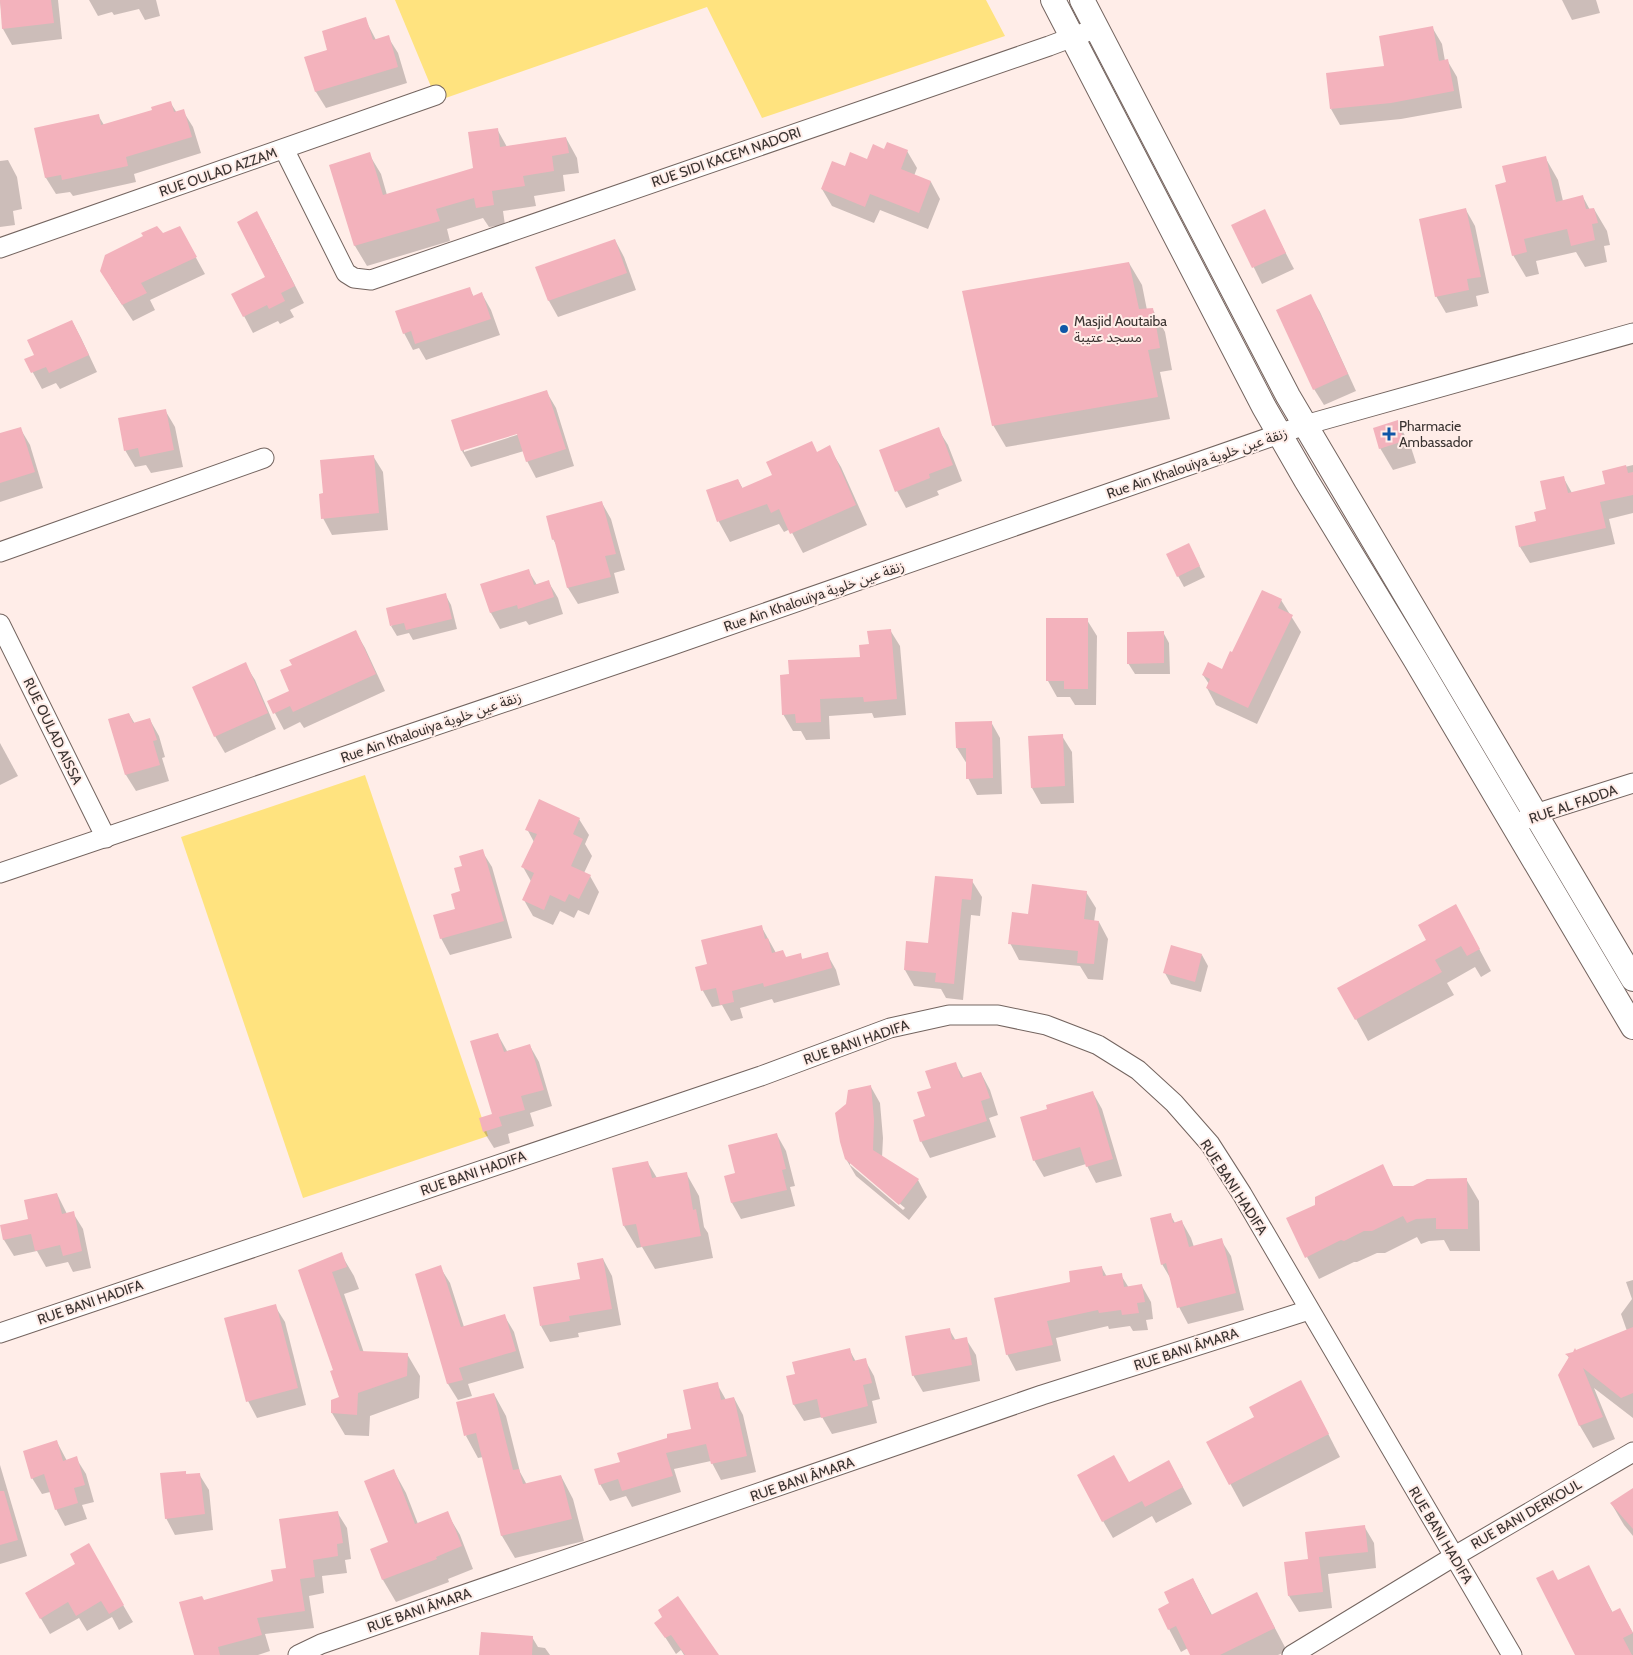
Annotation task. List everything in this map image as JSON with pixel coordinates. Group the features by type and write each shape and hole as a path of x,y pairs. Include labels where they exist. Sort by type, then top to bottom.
{"street":[{"path":"1053,0 1217,317 1280,434 1633,1027"},
{"path":"1082,0 1284,388 1633,979"},
{"name":"RUE SIDI KACEM NADORI","path":"284,149 346,273 354,278 372,280 1097,28"},
{"name":"RUE OULAD AZZAM","path":"0,248 436,95"},
{"name":"Rue Ain Khalouiya زنقة عين خلوية","path":"0,873 667,648 1305,425 1633,334"},
{"path":"0,552 264,458"},
{"name":"RUE OULAD AISSA","path":"0,624 106,838"},
{"name":"RUE AL FADDA","path":"1514,826 1535,814 1633,783"},
{"name":"RUE BANI HADIFA","path":"0,1333 761,1076 890,1028 949,1015 998,1015 1046,1025 1098,1046 1138,1070 1174,1103 1210,1144 1242,1194 1308,1310 1512,1655"},
{"name":"RUE BANI ÂMARA","path":"298,1655 321,1644 1042,1395 1308,1310"},
{"name":"RUE BANI DERKOUL","path":"1292,1655 1453,1557 1633,1452"}],"shaded area":[{"path":"395,0 986,0 1005,36 762,118 707,7 437,101"},
{"path":"365,775 488,1136 303,1198 181,837"}],"building":[{"path":"0,0 51,0 54,23 2,29"},
{"path":"366,17 373,40 389,35 398,67 315,92 304,57 327,50 322,31"},
{"path":"1433,26 1439,61 1448,59 1454,91 1391,103 1330,109 1326,73 1384,66 1379,36"},
{"path":"171,101 174,112 184,109 192,137 126,157 128,166 62,180 61,175 45,178 34,128 99,114 101,125 152,110 151,107"},
{"path":"498,128 500,147 566,137 569,153 552,156 554,171 523,176 525,186 492,191 494,205 476,208 474,198 436,209 440,221 354,246 329,165 370,152 383,195 473,168 468,132"},
{"path":"887,142 908,150 901,169 931,181 919,213 870,194 865,207 821,189 832,161 845,166 850,152 867,159 873,144 884,149"},
{"path":"1546,156 1556,202 1583,195 1586,209 1594,208 1598,223 1592,224 1595,240 1571,246 1567,229 1524,239 1527,252 1512,256 1495,185 1506,182 1502,166"},
{"path":"1466,208 1481,277 1467,279 1469,290 1435,297 1419,219"},
{"path":"1265,209 1286,253 1252,268 1231,225"},
{"path":"257,211 295,286 281,293 285,301 269,309 267,305 243,317 231,294 265,277 237,222"},
{"path":"157,226 163,233 180,226 197,257 141,283 147,293 122,305 100,271 105,255 143,236 141,233"},
{"path":"615,239 627,273 548,301 535,267"},
{"name":"Masjid Aoutaiba مسجد عتيبة","path":"1129,262 1139,309 1153,308 1160,348 1148,350 1158,397 992,426 962,291"},
{"path":"470,287 473,296 482,292 491,319 415,344 411,331 403,334 395,311"},
{"path":"1311,294 1348,374 1313,390 1276,310"},
{"path":"72,320 89,355 49,373 46,367 31,373 24,359 34,355 27,340"},
{"path":"547,390 566,449 526,462 517,434 461,451 451,420"},
{"path":"166,409 174,450 140,457 138,448 124,451 118,418"},
{"name":"Pharmacie Ambassador","path":"1398,420 1404,441 1379,449 1373,428"},
{"path":"21,427 35,472 0,483 0,433"},
{"path":"939,427 953,465 929,474 930,478 895,492 879,450"},
{"path":"812,441 817,452 830,445 856,505 790,534 779,509 771,513 767,504 717,522 706,490 738,479 742,488 772,475 766,462"},
{"path":"374,455 379,513 321,519 319,494 323,493 320,460"},
{"path":"1626,465 1628,473 1633,472 1633,495 1600,502 1606,528 1519,547 1515,526 1536,521 1534,512 1546,509 1540,481 1564,476 1568,493 1605,484 1602,471"},
{"path":"602,501 616,554 605,556 611,577 567,588 546,516"},
{"path":"1189,543 1200,566 1177,577 1166,554"},
{"path":"529,569 534,585 549,580 554,597 518,609 517,605 490,613 480,584"},
{"path":"1262,590 1282,599 1278,608 1293,615 1248,708 1206,688 1210,679 1202,675 1208,662 1222,669"},
{"path":"446,593 452,619 406,630 404,623 390,626 386,608"},
{"path":"1046,618 1088,618 1088,689 1064,689 1064,681 1046,681"},
{"path":"891,629 897,699 864,702 863,697 820,699 821,722 796,723 795,714 782,715 780,675 789,674 788,660 860,657 859,645 869,644 867,631"},
{"path":"356,630 376,674 293,712 290,706 273,714 267,701 289,691 280,670 292,665 289,660"},
{"path":"1164,631 1164,663 1127,664 1127,632"},
{"path":"246,662 268,713 214,737 192,687"},
{"path":"129,713 133,723 150,718 157,740 153,741 160,765 125,775 108,719"},
{"path":"992,721 993,778 966,779 966,748 956,748 955,722"},
{"path":"1063,734 1065,786 1031,788 1028,736"},
{"path":"539,799 580,818 573,834 583,839 571,866 591,875 579,899 569,894 565,902 550,895 544,910 522,900 534,873 521,867 537,834 525,830"},
{"path":"483,849 504,921 440,939 433,915 455,909 451,894 460,891 454,868 462,866 459,856"},
{"path":"935,876 973,879 971,900 962,899 954,984 935,982 936,973 904,970 906,941 928,943"},
{"path":"1032,884 1087,891 1084,919 1099,921 1094,964 1077,963 1078,951 1008,944 1012,912 1028,914"},
{"path":"1456,904 1480,949 1467,956 1461,946 1435,960 1442,972 1355,1020 1337,988 1426,940 1418,925"},
{"path":"762,925 765,939 768,938 772,953 783,950 786,957 801,953 802,959 828,952 832,968 764,987 763,983 732,991 734,1002 720,1005 716,988 701,991 695,967 707,964 701,940"},
{"path":"1171,945 1202,954 1195,982 1163,973"},
{"path":"498,1033 504,1052 530,1044 544,1090 521,1096 525,1110 499,1117 502,1126 483,1132 479,1118 492,1114 470,1041"},
{"path":"956,1062 961,1078 981,1072 990,1098 981,1101 987,1121 920,1142 913,1120 925,1116 917,1092 931,1088 925,1071"},
{"path":"871,1085 874,1120 873,1150 919,1179 899,1205 845,1159 840,1142 835,1113 846,1104 848,1090"},
{"path":"1093,1091 1113,1159 1086,1167 1080,1147 1033,1161 1020,1117 1047,1109 1046,1105"},
{"path":"777,1133 786,1169 782,1170 787,1190 731,1203 724,1176 735,1173 728,1145"},
{"path":"648,1161 652,1178 687,1172 693,1210 696,1209 701,1236 641,1247 636,1224 623,1226 612,1168"},
{"path":"1383,1164 1393,1186 1413,1186 1427,1179 1467,1178 1468,1229 1436,1229 1436,1218 1416,1219 1407,1223 1403,1216 1372,1231 1364,1231 1344,1241 1341,1240 1305,1258 1286,1218 1315,1205 1315,1197"},
{"path":"57,1193 62,1214 74,1211 82,1251 63,1256 60,1245 35,1251 31,1234 3,1240 0,1225 28,1219 24,1200"},
{"path":"1171,1213 1173,1223 1182,1220 1189,1247 1222,1238 1236,1293 1177,1308 1166,1263 1161,1265 1150,1218"},
{"path":"342,1252 347,1267 332,1272 360,1351 408,1353 407,1376 358,1393 357,1415 331,1413 331,1400 339,1397 330,1371 333,1370 298,1270"},
{"path":"603,1258 612,1309 569,1316 570,1321 540,1326 533,1287 580,1279 577,1263"},
{"path":"441,1265 461,1327 505,1314 516,1351 459,1368 463,1380 447,1384 415,1274"},
{"path":"1102,1266 1103,1276 1122,1273 1124,1287 1142,1284 1145,1302 1137,1303 1139,1313 1122,1315 1121,1310 1099,1313 1098,1310 1047,1321 1053,1345 1006,1355 994,1298 1070,1282 1069,1271"},
{"path":"276,1304 298,1388 246,1402 224,1318"},
{"path":"1633,1327 1633,1393 1621,1398 1583,1368 1603,1417 1579,1426 1558,1375 1569,1357 1565,1354 1573,1352 1575,1348 1576,1350"},
{"path":"950,1328 952,1340 967,1337 972,1365 912,1376 905,1336"},
{"path":"850,1348 853,1361 866,1358 872,1383 863,1385 868,1406 821,1418 817,1399 793,1405 786,1376 795,1374 792,1362"},
{"path":"1301,1380 1329,1434 1229,1485 1206,1442 1254,1417 1249,1407"},
{"path":"718,1382 721,1400 734,1397 747,1456 711,1464 706,1444 666,1453 673,1476 622,1491 618,1479 599,1485 594,1469 620,1462 617,1453 667,1438 667,1434 691,1429 683,1390"},
{"path":"494,1393 513,1470 519,1469 523,1484 561,1475 572,1519 501,1536 476,1433 464,1436 456,1402"},
{"path":"57,1440 63,1461 77,1456 85,1485 74,1488 78,1503 55,1510 44,1474 31,1479 23,1451"},
{"path":"1114,1455 1129,1482 1169,1460 1183,1487 1145,1507 1142,1501 1102,1522 1077,1475"},
{"path":"394,1469 415,1524 448,1511 462,1546 436,1557 437,1559 382,1580 370,1549 388,1542 364,1481"},
{"path":"186,1471 186,1474 200,1473 205,1514 165,1519 160,1473"},
{"path":"1633,1488 1633,1529 1610,1503"},
{"path":"0,1491 4,1491 18,1540 0,1545"},
{"path":"338,1511 343,1543 337,1544 338,1556 313,1560 315,1577 300,1579 305,1611 257,1618 262,1635 218,1647 220,1655 194,1655 179,1602 202,1596 204,1600 273,1581 271,1570 286,1568 279,1519"},
{"path":"1365,1525 1368,1552 1319,1557 1323,1592 1288,1596 1284,1562 1308,1559 1305,1532"},
{"path":"89,1543 124,1605 109,1614 101,1601 76,1616 68,1602 40,1619 25,1593 75,1564 70,1554"},
{"path":"1589,1565 1612,1612 1620,1608 1633,1633 1623,1638 1632,1655 1575,1655 1536,1578 1553,1570 1558,1580"},
{"path":"1193,1578 1211,1615 1257,1592 1275,1628 1220,1655 1190,1655 1176,1626 1168,1630 1158,1609 1169,1603 1164,1592"},
{"path":"678,1596 719,1655 685,1655 671,1635 665,1638 654,1623 662,1617 658,1610"},
{"path":"481,1632 533,1636 532,1655 479,1655"}],"place":[{"name":"Masjid Aoutaiba مسجد عتيبة","path":"1064,329"},
{"name":"Pharmacie Ambassador","path":"1389,434"}]}
